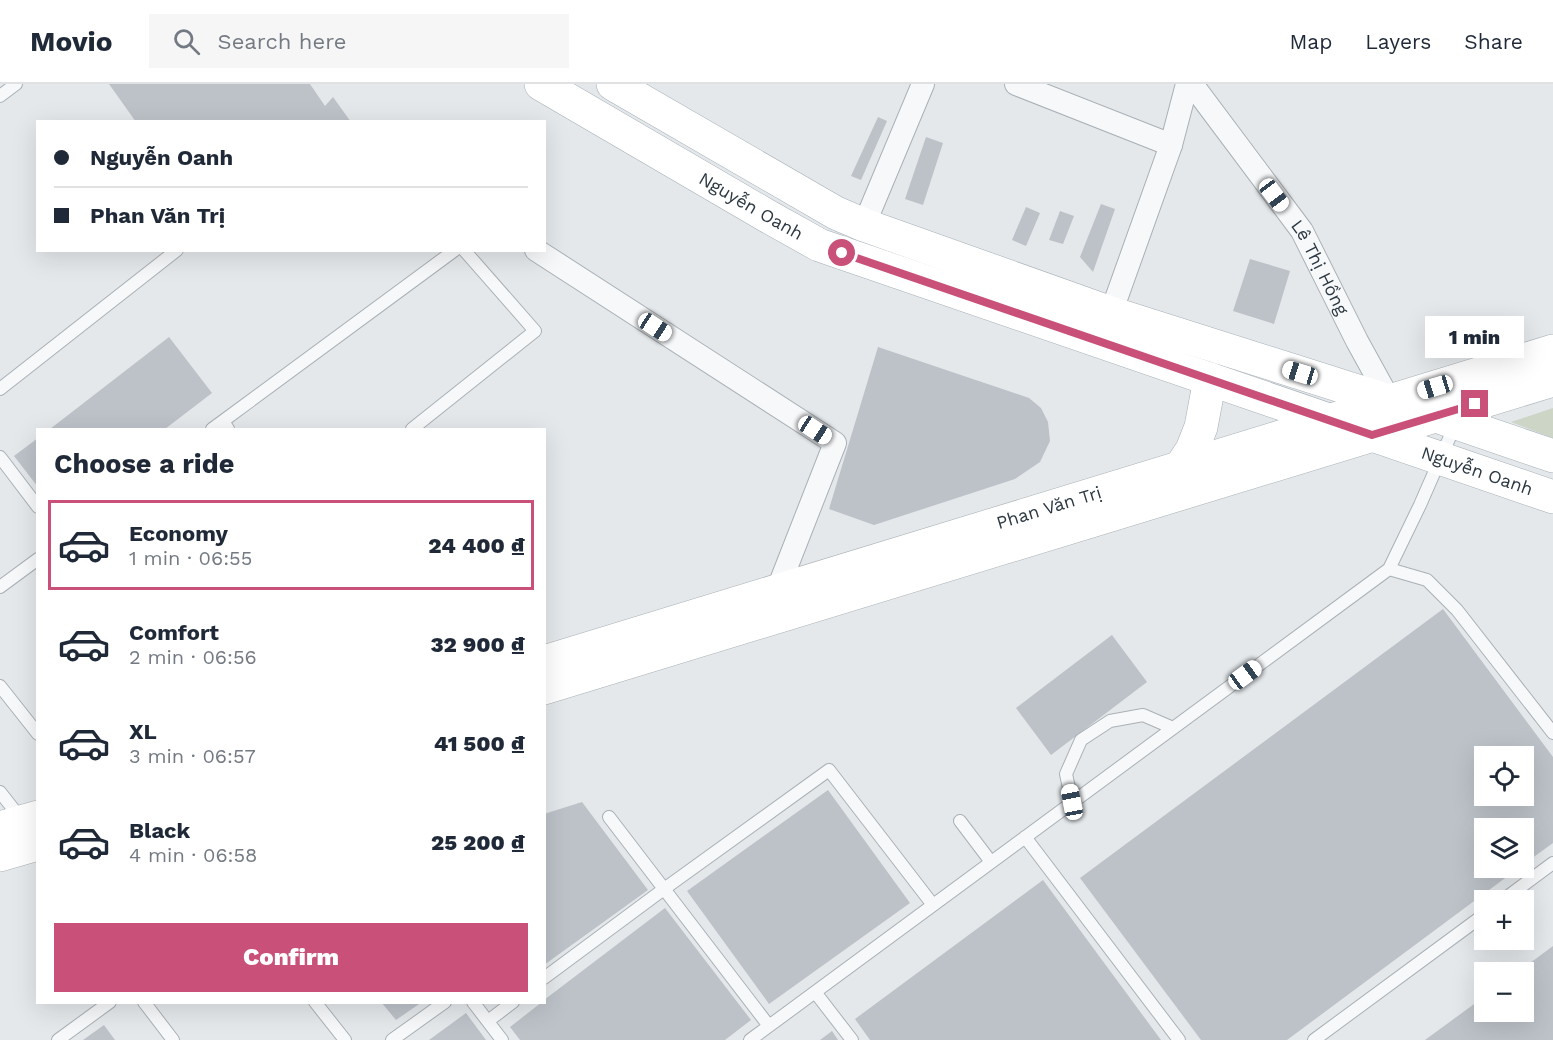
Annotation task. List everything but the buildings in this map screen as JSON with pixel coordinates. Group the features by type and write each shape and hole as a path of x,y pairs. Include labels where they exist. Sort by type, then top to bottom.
{"main road":[{"name":"Nguyễn Oanh","path":"541,84 819,245 1553,497"},
{"name":"Nguyễn Oanh","path":"613,84 836,213 864,225 1111,314 1390,401 1553,456"},
{"name":"Phan Văn Trị","path":"546,687 777,604 1180,468 1390,401 1551,354"},
{"name":"Phan Văn Trị","path":"546,662 777,604 1372,435 1446,419 1551,354"},
{"path":"1180,468 1192,450 1201,427 1210,379"},
{"path":"0,855 28,831"}],"street":[{"path":"864,225 923,84"},
{"path":"1016,84 1171,145"},
{"path":"1111,314 1171,145 1189,84"},
{"name":"Lê Thị Hồng","path":"1189,84 1302,231 1390,401"},
{"path":"539,252 835,442 777,604"}],"lane":[{"path":"0,96 16,84"},
{"path":"0,389 174,252"},
{"path":"226,425 452,252"},
{"path":"413,428 535,330 466,252"},
{"path":"750,1040 1389,570 1440,458 1446,419"},
{"path":"0,457 36,504"},
{"path":"0,587 36,560"},
{"path":"1389,570 1427,580 1457,610 1553,734"},
{"path":"0,686 36,731"},
{"path":"1072,802 1066,774 1081,740 1110,721 1143,715 1173,728"},
{"path":"546,977 829,770 933,905"},
{"path":"0,792 28,831"},
{"path":"609,817 769,1026"},
{"path":"960,821 991,862"},
{"path":"1025,837 1179,1040"},
{"path":"1517,890 1553,863"},
{"path":"1314,1040 1474,922"},
{"path":"815,992 852,1040"},
{"path":"58,1040 107,1004"},
{"path":"146,1004 173,1040"},
{"path":"317,1004 345,1040"},
{"path":"392,1040 442,1004"},
{"path":"475,1004 502,1040"},
{"path":"488,1021 510,1004"}],"green space":[{"path":"1553,408 1553,438 1511,422"}],"route":[{"path":"842,253 1372,435 1475,404"}]}
